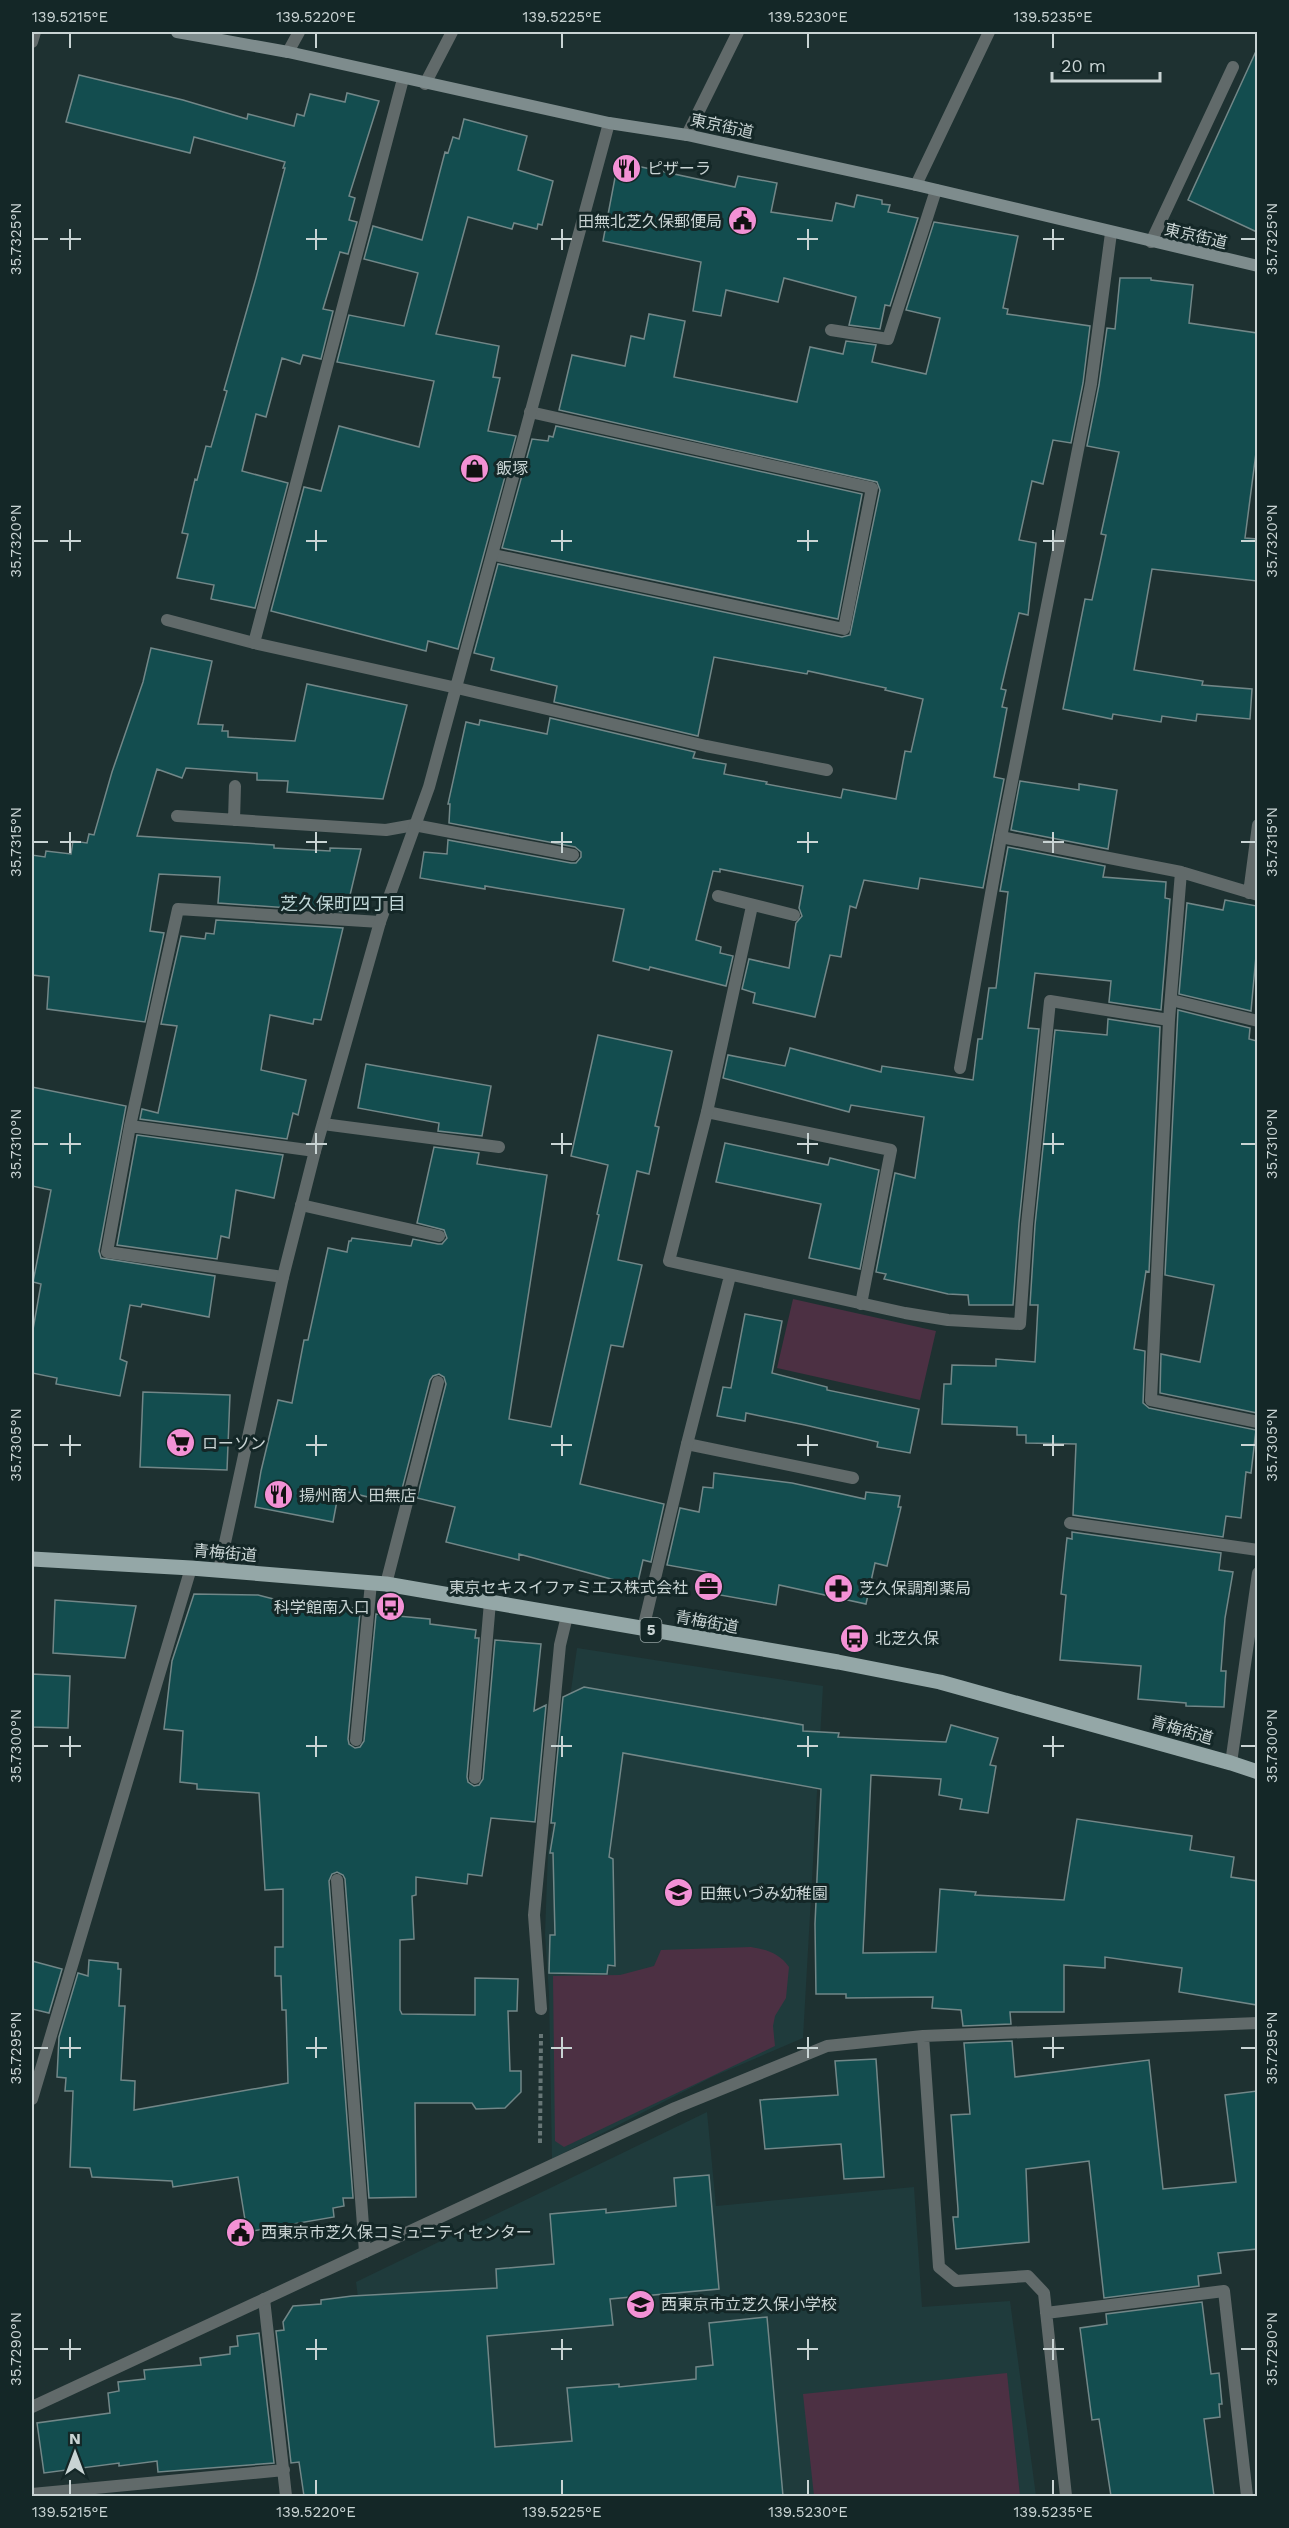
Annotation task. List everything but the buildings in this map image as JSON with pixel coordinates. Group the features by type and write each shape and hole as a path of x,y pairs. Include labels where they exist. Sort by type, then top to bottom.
{"main road":[{"name":"青梅街道","path":"32,1559 219,1570 379,1584 490,1602 940,1682 1257,1772"}],"street":[{"path":"32,42 35,32"},
{"name":"東京街道","path":"177,32 288,52 609,123 687,135 916,185 1257,267"},
{"path":"288,52 299,32"},
{"path":"425,84 452,32"},
{"path":"687,135 738,32"},
{"path":"916,185 989,32"},
{"path":"1151,242 1233,67"},
{"path":"254,643 403,79"},
{"path":"219,1570 283,1277 315,1151 380,922 429,787 494,555 530,412 609,123"},
{"path":"831,330 888,339 936,190"},
{"path":"960,1068 1001,837 1091,384 1111,233"},
{"path":"494,555 844,629 872,488 530,412"},
{"path":"167,620 254,643 706,746 827,771"},
{"path":"234,820 235,786"},
{"path":"177,816 386,830 414,825 573,855"},
{"path":"1001,837 1181,872 1253,894 1257,825"},
{"path":"1181,872 1169,1020 1151,1400 1257,1422"},
{"path":"718,897 794,915"},
{"path":"752,906 707,1112 669,1261 861,1304 948,1320 1020,1324 1029,1201 1050,1001 1169,1020"},
{"path":"283,1277 107,1252 130,1126 178,909 380,922"},
{"path":"1171,1000 1257,1021"},
{"path":"707,1112 891,1150 861,1304"},
{"path":"323,1124 499,1147"},
{"path":"130,1126 315,1151"},
{"path":"301,1205 439,1236"},
{"path":"644,1629 687,1444 730,1276"},
{"path":"356,1740 379,1584 438,1382"},
{"path":"687,1444 853,1478"},
{"path":"1070,1523 1257,1550"},
{"path":"32,2099 191,1568"},
{"path":"1231,1763 1255,1608 1257,1573"},
{"path":"475,1778 490,1602"},
{"path":"541,2009 534,1915 560,1645 567,1616"},
{"path":"337,1880 365,2252"},
{"path":"32,2407 675,2108 827,2046 923,2036 1257,2023"},
{"path":"923,2036 939,2267 956,2281 1028,2276 1044,2293 1066,2496"},
{"path":"1046,2313 1224,2291 1247,2496"},
{"path":"264,2299 286,2496"},
{"path":"32,2494 284,2470"}],"path":[{"path":"541,2009 541,2171"}],"shaded area":[{"path":"793,1299 936,1331 920,1400 777,1368"},
{"name":"田無いづみ幼稚園","path":"577,1648 823,1686 803,2038 712,2077 552,2159 549,1994 545,1934 548,1852"},
{"path":"751,1947 773,1953 789,1967 786,1998 775,2016 773,2026 775,2046 564,2147 555,2141 553,1976 620,1975 654,1966 661,1950"},
{"name":"西東京市立芝久保小学校","path":"707,2112 716,2206 914,2187 922,2307 1010,2301 1036,2496 384,2496 356,2282"},
{"path":"1007,2373 1020,2496 814,2496 803,2394"}],"place":[{"name":"ピザーラ","path":"626,168"},
{"name":"田無北芝久保郵便局","path":"743,221"},
{"name":"飯塚","path":"475,468"},
{"name":"ローソン","path":"181,1443"},
{"name":"揚州商人 田無店","path":"278,1495"},
{"name":"東京セキスイファミエス株式会社","path":"709,1587"},
{"name":"芝久保調剤薬局","path":"838,1588"},
{"name":"科学館南入口","path":"391,1607"},
{"name":"北芝久保","path":"854,1638"},
{"name":"田無いづみ幼稚園","path":"679,1893"},
{"name":"西東京市芝久保コミュニティセンター","path":"240,2232"},
{"name":"西東京市立芝久保小学校","path":"640,2304"}],"district":[{"name":"芝久保町四丁目","path":"343,903"}]}
